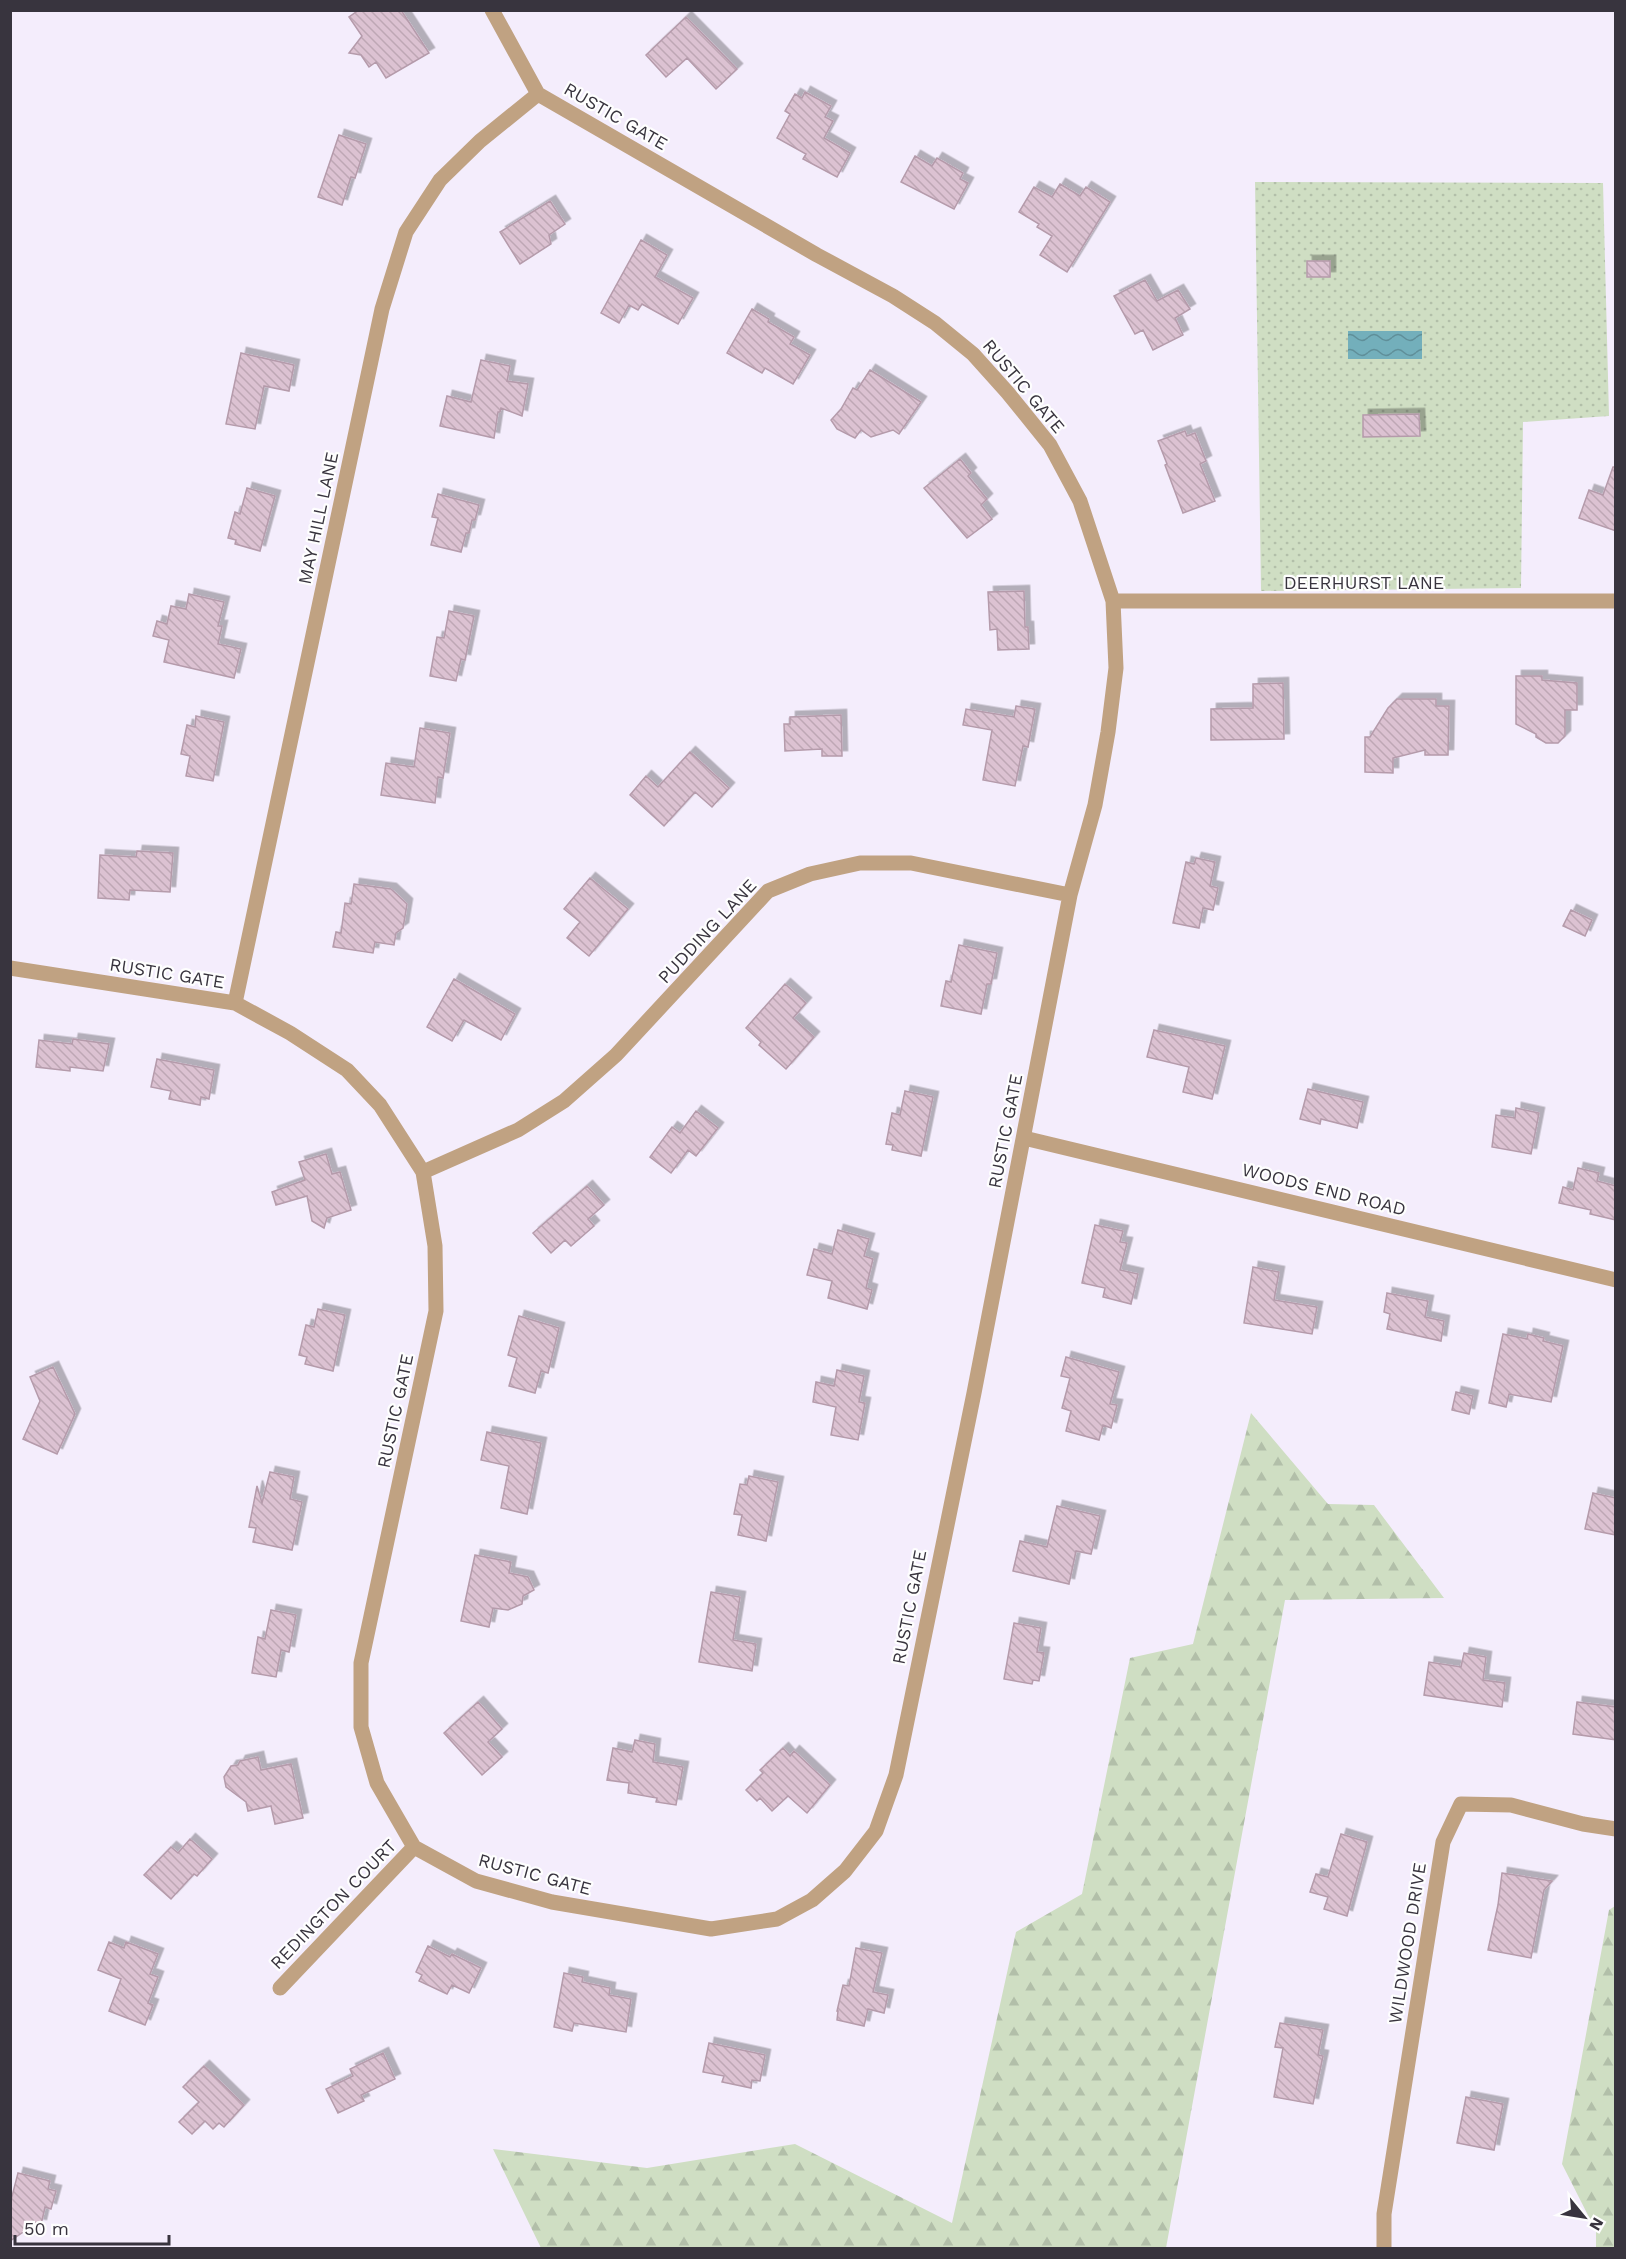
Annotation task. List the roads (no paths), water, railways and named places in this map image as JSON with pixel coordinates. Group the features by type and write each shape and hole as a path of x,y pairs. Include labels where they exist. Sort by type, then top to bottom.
{"street":[{"name":"RUSTIC GATE","path":"10,968 235,1003 291,1033 347,1070 380,1105 423,1172 435,1246 436,1311 361,1663 361,1727 377,1783 414,1847 476,1881 542,1899 711,1929 777,1919 812,1900 845,1871 876,1830 896,1775 1024,1138 1070,895 1095,805 1116,668 1113,601 1080,501 1050,445 973,354 935,323 893,296 817,255 538,94 492,10"},
{"name":"MAY HILL LANE","path":"235,1003 382,309 406,232 440,180 480,141 538,94"},
{"name":"DEERHURST LANE","path":"1113,601 1616,601"},
{"name":"PUDDING LANE","path":"423,1172 518,1130 564,1101 616,1055 768,891 810,874 860,863 911,863 1070,895"},
{"name":"WOODS END ROAD","path":"1024,1138 1616,1280"},
{"name":"WILDWOOD DRIVE","path":"1384,2248 1384,2214 1443,1842 1461,1804 1511,1805 1583,1824 1616,1829"},
{"name":"REDINGTON COURT","path":"280,1988 414,1847"}],"water":[{"path":"1348,331 1422,331 1422,359 1348,359"}]}
